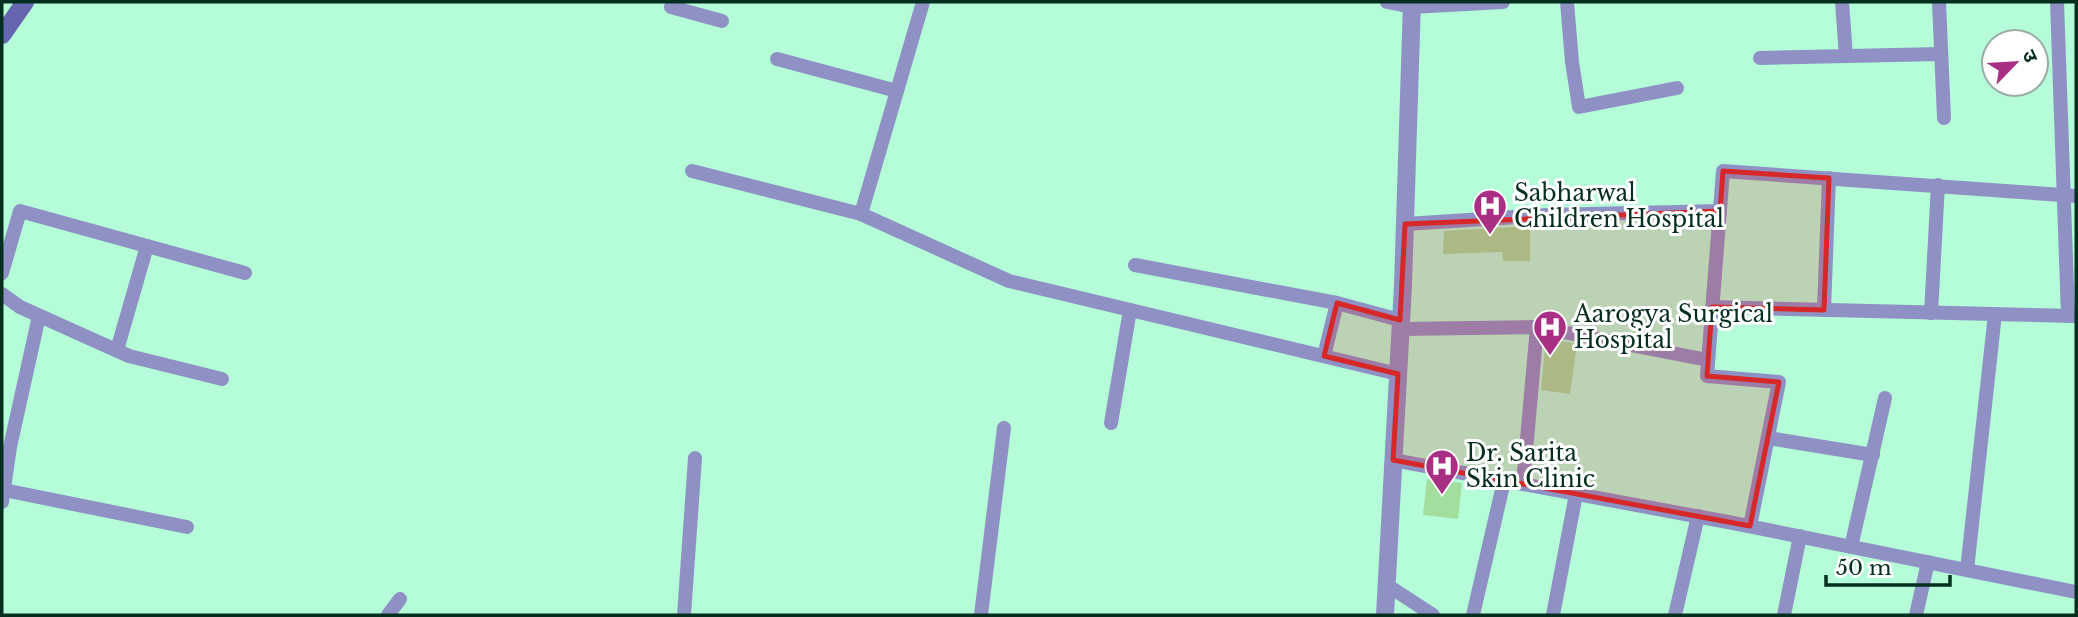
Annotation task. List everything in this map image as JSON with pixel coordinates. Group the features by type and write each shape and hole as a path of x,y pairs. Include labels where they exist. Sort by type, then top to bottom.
{"main road":[{"path":"2,35 25,2"}],"street":[{"path":"673,2 671,8 722,21"},
{"path":"861,214 923,2"},
{"path":"1387,2 1503,2"},
{"path":"1567,2 1579,107 1677,88"},
{"path":"1842,2 1846,56"},
{"path":"1939,2 1944,118"},
{"path":"1712,307 2072,316 2070,195 2057,2"},
{"path":"1385,615 1405,224 1412,4"},
{"path":"1760,58 1941,54"},
{"path":"777,59 897,91"},
{"path":"692,171 861,214 1009,281 1398,374"},
{"path":"1750,526 1779,382 1707,376 1723,171 2070,195"},
{"path":"1824,310 1829,178"},
{"path":"1931,313 1938,185"},
{"path":"2,273 20,211 246,273"},
{"path":"1405,224 1548,215 1720,211"},
{"path":"117,350 147,246"},
{"path":"1135,265 1336,303 1400,325 1537,327 1708,360"},
{"path":"2,294 19,307 129,356 222,379"},
{"path":"1324,356 1336,303"},
{"path":"1111,424 1130,310"},
{"path":"1967,570 1995,314"},
{"path":"39,316 10,447 3,496 187,527"},
{"path":"1523,484 1537,327"},
{"path":"1851,547 1885,398"},
{"path":"981,615 1004,428"},
{"path":"1768,438 1873,455"},
{"path":"684,615 695,458"},
{"path":"1393,460 1750,526 2076,592"},
{"path":"1473,615 1504,481"},
{"path":"1553,615 1576,494"},
{"path":"1675,615 1698,516"},
{"path":"1784,615 1800,536"},
{"path":"1916,615 1928,562"},
{"path":"1387,585 1433,615"},
{"path":"388,615 400,599"}],"highlighted area":[{"path":"1723,171 1829,178 1824,310 1712,307 1707,376 1779,382 1750,526 1393,460 1398,374 1324,356 1337,303 1400,320 1405,224 1720,211"}],"building":[{"path":"1530,226 1530,261 1503,261 1502,252 1443,254 1444,231"},
{"path":"1546,338 1577,344 1570,394 1541,390"},
{"path":"1427,479 1462,483 1458,519 1423,515"}],"place":[{"name":"Sabharwal Children Hospital","path":"1490,236"},
{"name":"Aarogya Surgical Hospital","path":"1550,357"},
{"name":"Dr. Sarita Skin Clinic","path":"1442,496"}]}
